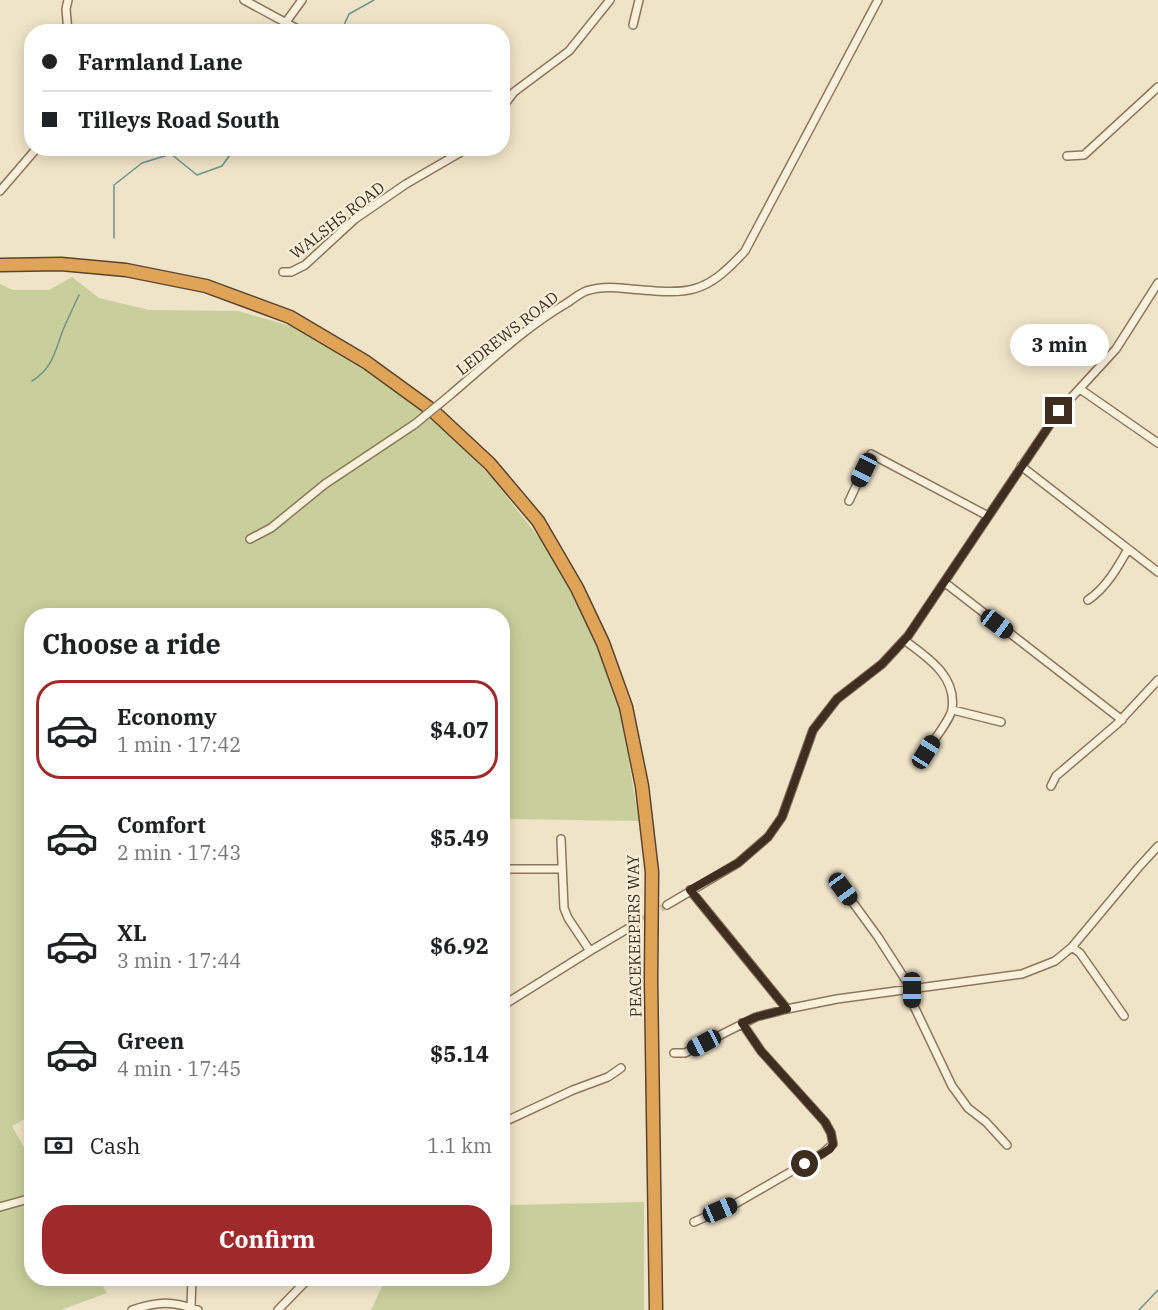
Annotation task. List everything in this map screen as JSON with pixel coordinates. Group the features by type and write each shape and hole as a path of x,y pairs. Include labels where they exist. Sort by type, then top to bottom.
{"highway":[{"name":"PEACEKEEPERS WAY","path":"0,264 61,264 126,270 206,286 290,317 366,362 432,410 490,464 538,521 577,588 603,643 626,707 642,786 652,872 651,980 656,1283 654,1310"}],"street":[{"path":"67,24 68,0"},
{"path":"244,0 289,24"},
{"path":"286,22 302,0"},
{"path":"510,96 569,51 610,0"},
{"path":"633,25 639,0"},
{"name":"LEDREWS ROAD","path":"250,539 271,528 325,484 415,424 547,314 586,291 613,287 674,292 690,291 710,283 726,272 745,251 878,0"},
{"path":"1067,156 1084,155 1158,87"},
{"path":"0,190 30,156"},
{"name":"WALSHS ROAD","path":"283,272 291,272 305,265 355,219 406,184 454,156"},
{"path":"667,905 738,863 768,837 782,817 813,730 837,699 882,664 904,640 1059,411 1116,349 1158,283"},
{"path":"1080,389 1158,443"},
{"path":"849,501 871,454 988,516"},
{"path":"1021,466 1158,572"},
{"path":"1088,600 1097,594 1128,549"},
{"path":"944,582 1122,720"},
{"path":"904,640 942,672 951,689 952,710 926,752"},
{"path":"1051,786 1056,776 1122,720 1158,680"},
{"path":"952,710 1001,722"},
{"path":"561,839 562,898 565,913 590,951"},
{"path":"674,1053 685,1053 742,1023 787,1009 837,999 1022,974 1055,961 1072,947 1158,846"},
{"path":"510,869 562,869"},
{"path":"843,889 878,937 912,990 912,1002 952,1086 968,1108 986,1122 1007,1145"},
{"path":"690,890 787,1009"},
{"path":"510,1001 634,925"},
{"path":"1072,947 1080,953 1124,1016"},
{"path":"694,1222 735,1204 824,1153 833,1144 831,1133 825,1122 761,1051 742,1023"},
{"path":"510,1119 573,1090 608,1077 621,1068"},
{"path":"0,1207 24,1200"},
{"path":"132,1310 165,1302 174,1302 194,1309 193,1286"},
{"path":"278,1310 301,1286"}],"green space":[{"path":"72,277 99,298 149,310 238,311 291,326 384,382 434,417 492,478 548,549 588,625 620,709 639,821 510,819 510,608 24,608 24,1119 12,1126 24,1147 24,1286 103,1286 107,1293 61,1310 0,1310 0,284 13,290 49,290"},
{"path":"644,1202 644,1310 371,1310 382,1286 510,1286 510,1205"}],"waterway":[{"path":"345,24 349,14 374,0"},
{"path":"114,238 114,185 142,163 165,156"},
{"path":"173,156 197,175 222,166 229,156"},
{"path":"32,381 49,365 79,295"},
{"path":"1139,1310 1158,1290"}],"tunnel":[{"path":"634,925 667,905"}],"route":[{"path":"805,1164 830,1149 834,1140 831,1133 825,1122 761,1051 742,1023 787,1009 690,890 738,863 768,837 782,817 813,730 837,699 882,664 908,636 1059,411"}]}
